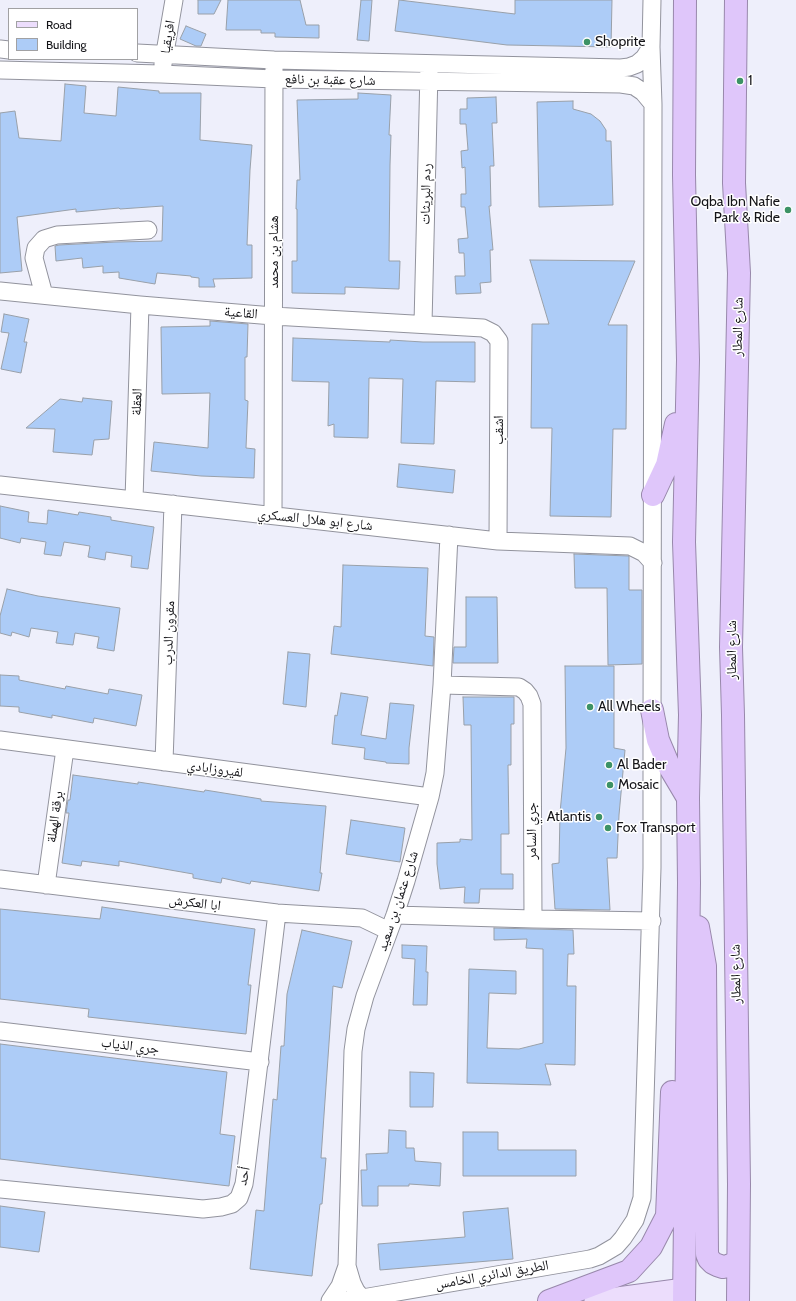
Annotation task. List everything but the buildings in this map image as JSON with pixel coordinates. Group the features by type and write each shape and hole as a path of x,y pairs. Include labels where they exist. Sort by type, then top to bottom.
{"highway":[{"path":"685,0 684,175 688,360 684,542 690,715 684,1295 698,1296 702,1301"},
{"name":"شارع المطار","path":"736,0 734,183 739,273 731,647 739,1184 738,1301"},
{"path":"653,495 663,475 671,452 688,360"},
{"path":"652,710 658,740 663,753 688,798"},
{"path":"689,883 705,966 708,1254 709,1259 713,1263 723,1267 733,1264 738,1259"},
{"path":"549,1301 629,1271 651,1247 667,1216 672,1088 687,1048"}],"main road":[{"path":"595,1301 684,1295"}],"street":[{"name":"افريقيا","path":"161,74 174,0"},
{"path":"395,915 533,919 652,920 652,0"},
{"name":"شارع عقبة بن نافع","path":"138,53 274,60 629,68 644,58 651,47"},
{"name":"هشام بن محمد","path":"272,515 274,60"},
{"name":"ردم البريثات","path":"423,324 430,64"},
{"name":"شارع عقبة بن نافع","path":"0,70 161,74 274,79 622,84 634,86 643,92 653,104"},
{"path":"44,295 34,258 36,248 44,239 57,235 148,230"},
{"name":"القاعية","path":"0,291 273,316 483,328"},
{"name":"العقلة","path":"134,500 140,305"},
{"name":"اشقب","path":"483,328 493,333 499,341 498,541"},
{"name":"شارع ابو هلال العسكري","path":"0,484 498,541 630,546 644,553 653,564"},
{"name":"مقرون الدرب","path":"164,762 173,504"},
{"path":"630,546 643,540 653,528"},
{"name":"شارع عثمان بن سعيد","path":"330,1301 340,1286 347,1266 353,1052 356,1029 365,996 395,915 430,798 435,774 442,685 449,535"},
{"name":"جري السامر","path":"442,685 519,687 529,696 532,704 533,919"},
{"name":"لفيروزابادي","path":"0,740 430,798"},
{"name":"برقة الهملة","path":"46,885 65,749"},
{"name":"ابا العكرش","path":"0,879 277,913 362,918 389,931"},
{"name":"أحد","path":"0,1189 203,1209 221,1208 232,1204 239,1198 244,1184 277,913"},
{"name":"الطريق الدائري الخامس","path":"357,1300 590,1259 599,1256 616,1246 629,1230 639,1209 643,1186 652,920"},
{"name":"جري الذياب","path":"0,1031 260,1062"},
{"name":"شارع عثمان بن سعيد","path":"347,1266 357,1300"}],"place":[{"name":"Shoprite","path":"587,42"},
{"name":"1","path":"740,81"},
{"name":"Oqba Ibn Nafie Park & Ride","path":"788,210"},
{"name":"All Wheels","path":"590,707"},
{"name":"Al Bader","path":"609,765"},
{"name":"Mosaic","path":"610,785"},
{"name":"Atlantis","path":"599,817"},
{"name":"Fox Transport","path":"608,828"}]}
